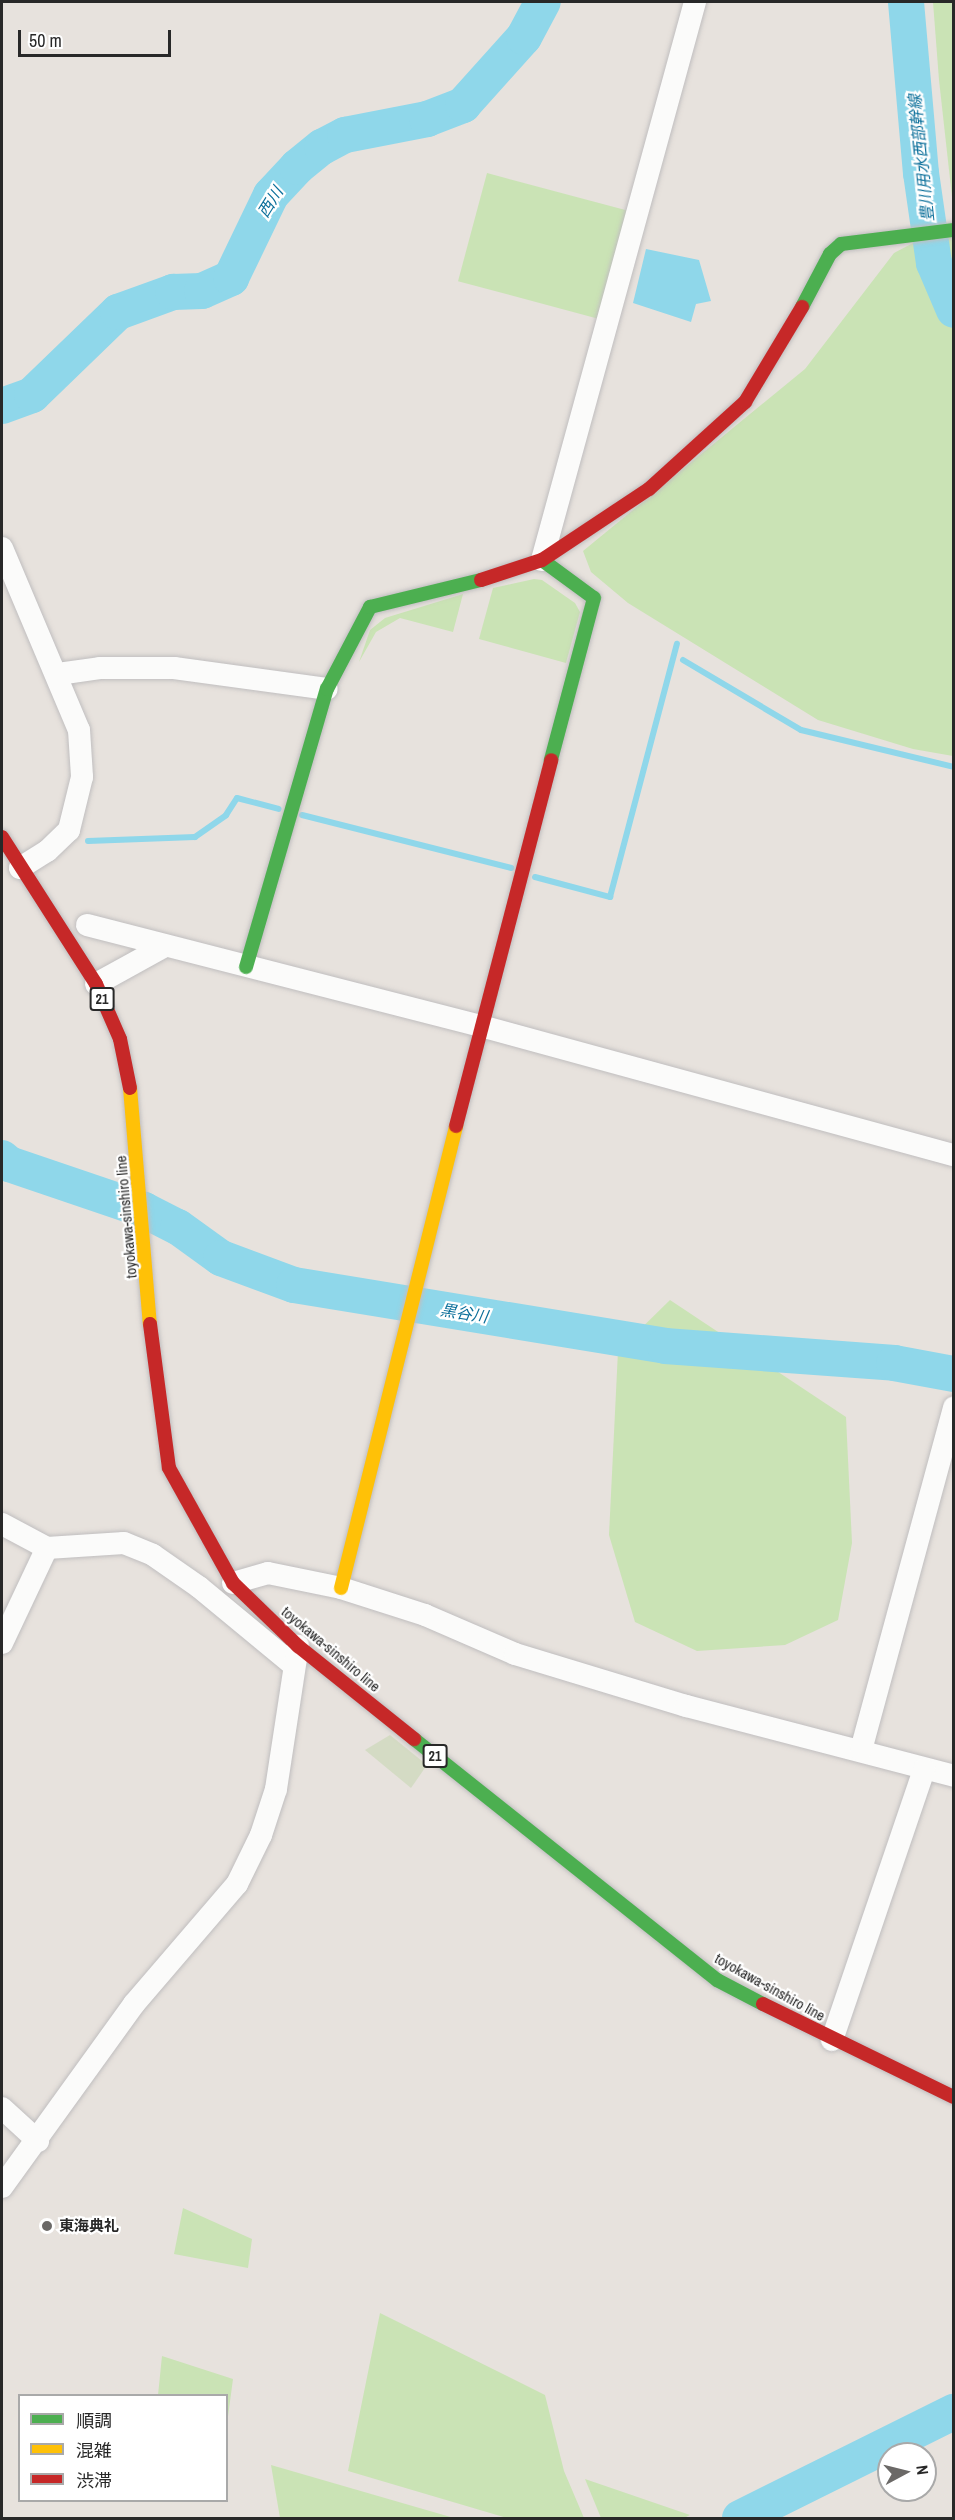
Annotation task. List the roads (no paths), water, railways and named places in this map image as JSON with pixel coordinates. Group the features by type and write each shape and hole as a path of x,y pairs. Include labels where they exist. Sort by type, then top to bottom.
{"street":[{"path":"542,560 695,2"},
{"path":"246,967 327,689 370,607 502,575 542,560 650,489 745,402 787,337 830,254 842,244 954,231"},
{"path":"2,548 58,674 80,730 82,777 69,830 48,851 11,872"},
{"path":"341,1588 481,1026 594,598 542,560"},
{"path":"58,674 100,668 174,668 327,689"},
{"name":"toyokawa-sinshiro line","path":"2,837 11,872 96,984 120,1039 133,1101 146,1244 153,1371 169,1468 233,1583 295,1655 717,1980 832,2040 954,2097"},
{"path":"87,926 481,1026 954,1155"},
{"path":"96,984 165,946"},
{"path":"861,1750 954,1407"},
{"path":"2,1524 47,1548 124,1543 153,1555 295,1655 289,1718 276,1789 261,1835 237,1884 134,2004 38,2141 2,2187"},
{"path":"2,1643 47,1548"},
{"path":"233,1583 268,1573 341,1588 425,1615 526,1658 686,1706 954,1776"},
{"path":"832,2040 924,1769"},
{"path":"2,2108 38,2141"}],"water":[{"path":"646,249 699,260 711,301 696,304 691,322 633,303"}],"waterway":[{"name":"西川","path":"2,406 32,395 118,312 173,292 202,291 231,278 271,195 297,167 322,147 345,135 427,119 463,105 524,37 543,2"},
{"name":"豊川用水西部幹線","path":"906,2 921,173 934,263 954,310"},
{"path":"535,877 610,897 677,644"},
{"path":"683,660 801,730 954,767"},
{"path":"88,841 195,837 226,815 237,798 279,809"},
{"path":"302,815 511,868"},
{"name":"黒谷川","path":"2,1158 9,1164 144,1210 178,1227 221,1258 294,1285 665,1346 894,1363 954,1374"},
{"name":"豊川用水西部幹線","path":"740,2518 954,2412"}],"place":[{"name":"東海典礼","path":"47,2226"}]}
